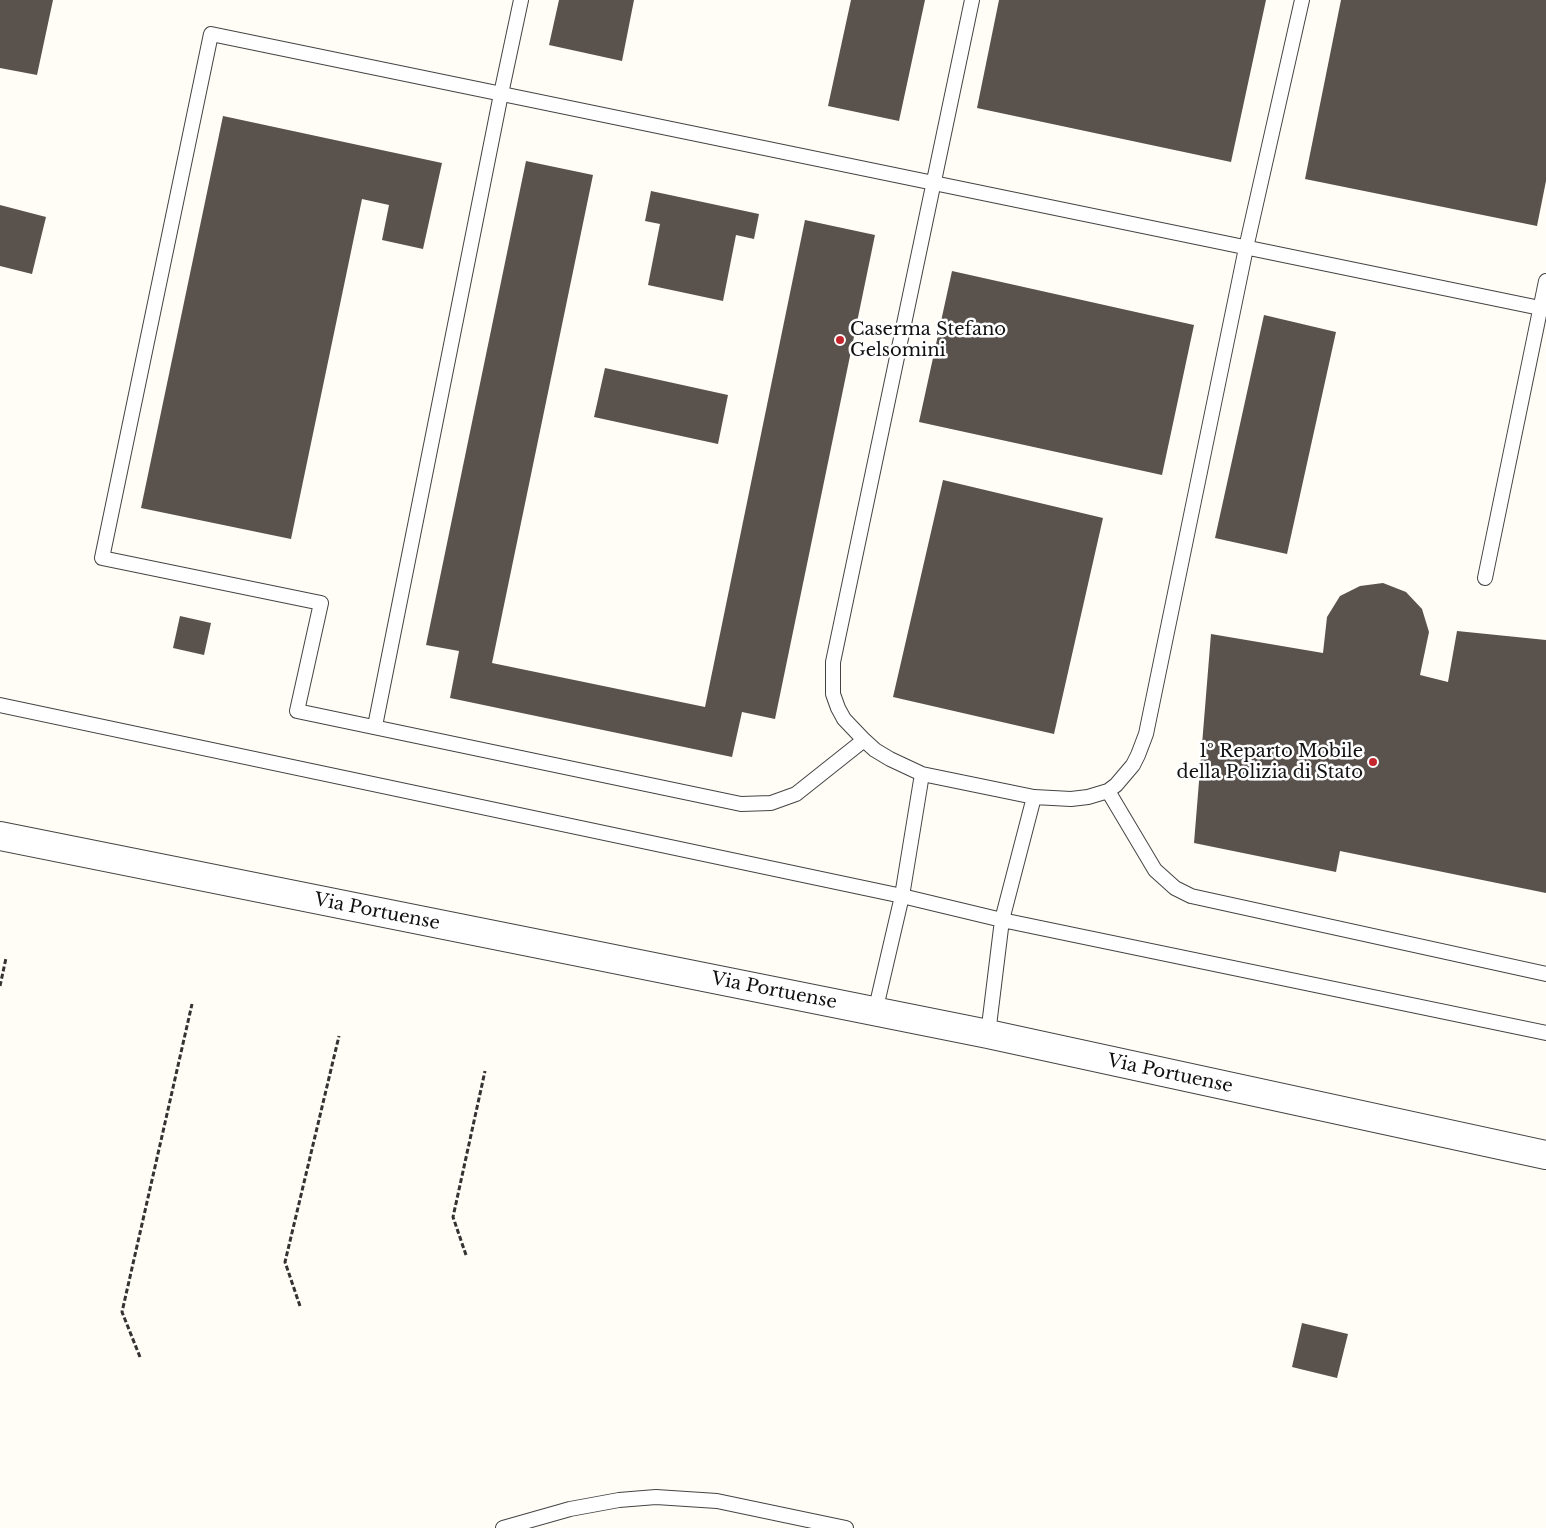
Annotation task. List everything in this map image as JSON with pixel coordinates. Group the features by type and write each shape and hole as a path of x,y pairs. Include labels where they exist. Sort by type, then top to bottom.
{"street":[{"name":"Via Portuense","path":"0,836 988,1034 1546,1155"}],"lane":[{"path":"375,726 521,0"},
{"path":"972,0 932,183 833,662 833,694 844,719 875,750 922,774 1034,797 1071,799 1088,797 1108,791 1126,776 1133,766 1146,734 1246,248 1302,0"},
{"path":"864,740 796,794 771,803 742,804 297,711 321,603 102,558 211,34 1540,308"},
{"path":"1485,578 1546,281"},
{"path":"0,705 902,896 1002,920 1546,1033"},
{"path":"875,1012 902,896 922,774"},
{"path":"1108,791 1155,870 1175,888 1191,896 1546,974"},
{"path":"988,1034 1002,920 1034,797"},
{"path":"503,1528 588,1506 619,1500 656,1497 718,1501 846,1528"}],"path":[{"path":"0,986 6,958"},
{"path":"140,1357 122,1312 192,1004"},
{"path":"300,1306 285,1262 339,1036"},
{"path":"466,1255 453,1218 485,1071"}],"building":[{"path":"0,0 53,0 37,75 0,68"},
{"path":"559,0 634,0 622,61 549,45"},
{"path":"851,0 925,0 899,121 828,106"},
{"path":"999,0 1266,0 1231,162 977,108"},
{"path":"1341,0 1546,0 1546,181 1537,226 1305,179"},
{"path":"223,116 442,163 423,249 382,240 389,205 362,199 291,539 141,508"},
{"path":"526,161 593,175 492,663 705,707 805,220 875,235 775,719 742,712 732,757 450,698 459,651 426,645"},
{"path":"651,191 759,214 754,239 736,235 723,301 648,285 660,224 645,221"},
{"path":"0,205 46,217 32,274 0,266"},
{"path":"952,271 1194,325 1162,475 919,422"},
{"path":"1264,315 1336,332 1287,554 1215,538"},
{"path":"605,368 728,395 718,444 594,417"},
{"path":"943,480 1103,518 1054,734 893,697"},
{"name":"1º Reparto Mobile della Polizia di Stato","path":"1383,583 1406,592 1422,609 1429,632 1420,675 1448,682 1457,631 1546,640 1546,893 1340,851 1336,872 1194,843 1211,634 1323,653 1327,617 1340,596 1360,586"},
{"path":"180,616 211,623 204,655 173,648"},
{"path":"1302,1323 1348,1334 1337,1378 1292,1367"}],"place":[{"name":"Caserma Stefano Gelsomini","path":"840,340"},
{"name":"1º Reparto Mobile della Polizia di Stato","path":"1373,762"}]}
